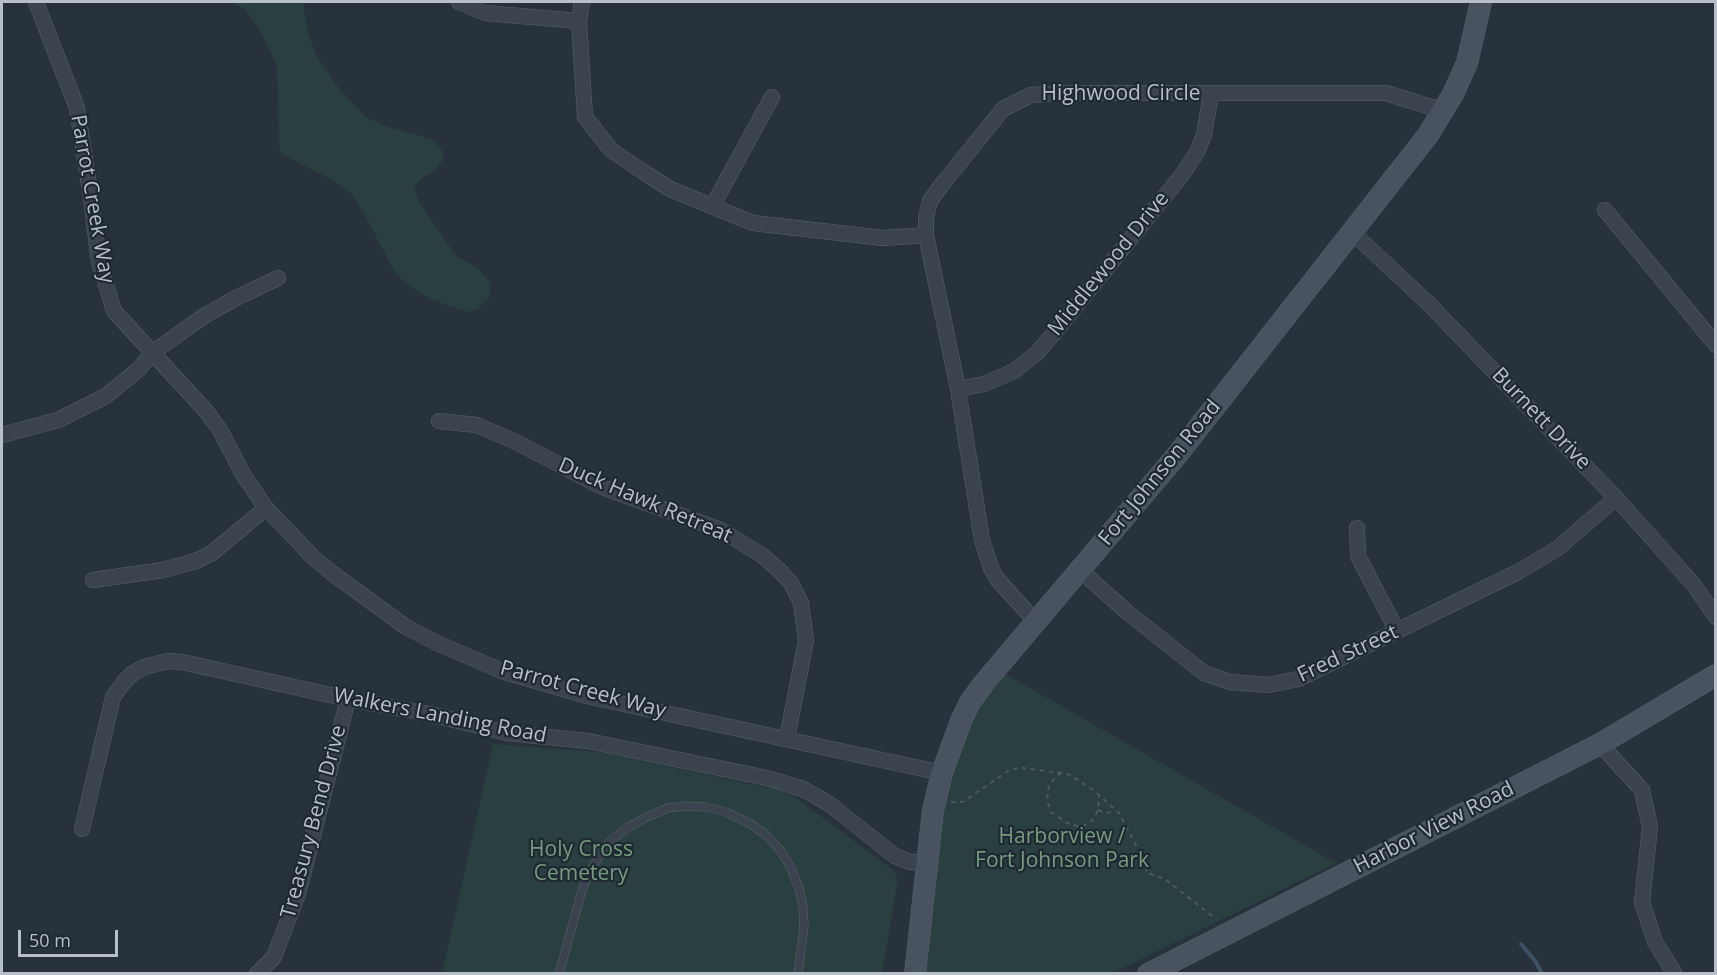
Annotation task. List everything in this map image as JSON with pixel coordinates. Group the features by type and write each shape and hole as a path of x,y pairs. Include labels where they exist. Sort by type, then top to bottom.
{"main road":[{"name":"Fort Johnson Road","path":"915,974 926,863 936,800 942,773 970,702 1177,455 1428,135 1467,63 1481,2"},
{"name":"Harbor View Road","path":"1148,974 1600,744 1716,675"}],"street":[{"name":"Parrot Creek Way","path":"36,2 77,108 99,262 114,311 206,411 220,430 244,476 266,508 332,573 406,627 437,644 502,671 587,696 942,773"},
{"path":"459,2 484,13 579,21"},
{"path":"582,2 579,21 585,117 611,150 670,189 753,223 883,238 926,235"},
{"name":"Highwood Circle","path":"1036,623 997,579 982,540 958,389 926,235 926,218 930,201 940,187 1003,109 1030,95 1065,93 1386,93 1443,111"},
{"name":"Middlewood Drive","path":"958,389 984,384 1014,371 1037,353 1055,332 1182,175 1197,152 1204,135 1211,93"},
{"path":"713,205 772,97"},
{"path":"1605,210 1716,345"},
{"name":"Burnett Drive","path":"1353,233 1429,304 1616,498 1694,585 1716,617"},
{"path":"2,435 58,420 106,396 152,353 204,316 278,278"},
{"name":"Duck Hawk Retreat","path":"439,421 477,425 516,442 602,487 720,530 763,555 791,584 801,603 806,641 787,738"},
{"name":"Fred Street","path":"1080,570 1127,612 1204,673 1230,682 1268,685 1298,679 1518,572 1558,548 1616,498"},
{"path":"93,580 163,570 196,561 212,553 266,508"},
{"path":"1358,528 1358,556 1397,631"},
{"name":"Walkers Landing Road","path":"82,829 113,697 123,682 132,674 144,667 168,661 182,662 507,732 588,741 767,778 804,789 828,803 895,856 910,862 926,863"},
{"name":"Treasury Bend Drive","path":"258,974 274,957 298,894 348,699"},
{"path":"1600,744 1642,790 1650,827 1642,902 1654,942 1675,974"}],"lane":[{"path":"559,974 580,894 588,874 609,842 628,827 649,816 668,808 686,806 706,807 726,812 751,824 766,835 780,850 795,878 803,908 804,927 798,974"}],"path":[{"path":"936,800 962,802 1011,769 1023,768 1068,774 1099,795 1116,811 1129,830 1144,860 1147,873 1165,879 1216,919 1227,934"},
{"path":"1060,772 1049,785 1047,800 1051,812 1067,824 1081,827 1093,820 1098,810 1099,795"},
{"path":"1098,810 1106,813 1116,811"}],"green space":[{"path":"231,2 303,2 308,33 317,56 340,90 366,117 388,127 435,141 443,152 444,159 414,188 418,200 456,256 477,267 491,283 490,296 478,309 468,312 430,299 404,282 394,271 352,194 331,179 282,154 279,147 277,66 261,32 245,9"},
{"name":"Harborview / Fort Johnson Park","path":"1005,674 1336,863 1113,973 922,974 942,813 950,774 962,739 982,703"},
{"name":"Holy Cross Cemetery","path":"493,744 600,752 775,789 795,797 893,870 896,875 898,880 882,973 442,974"}],"waterway":[{"path":"1521,944 1536,962 1542,974"}]}
